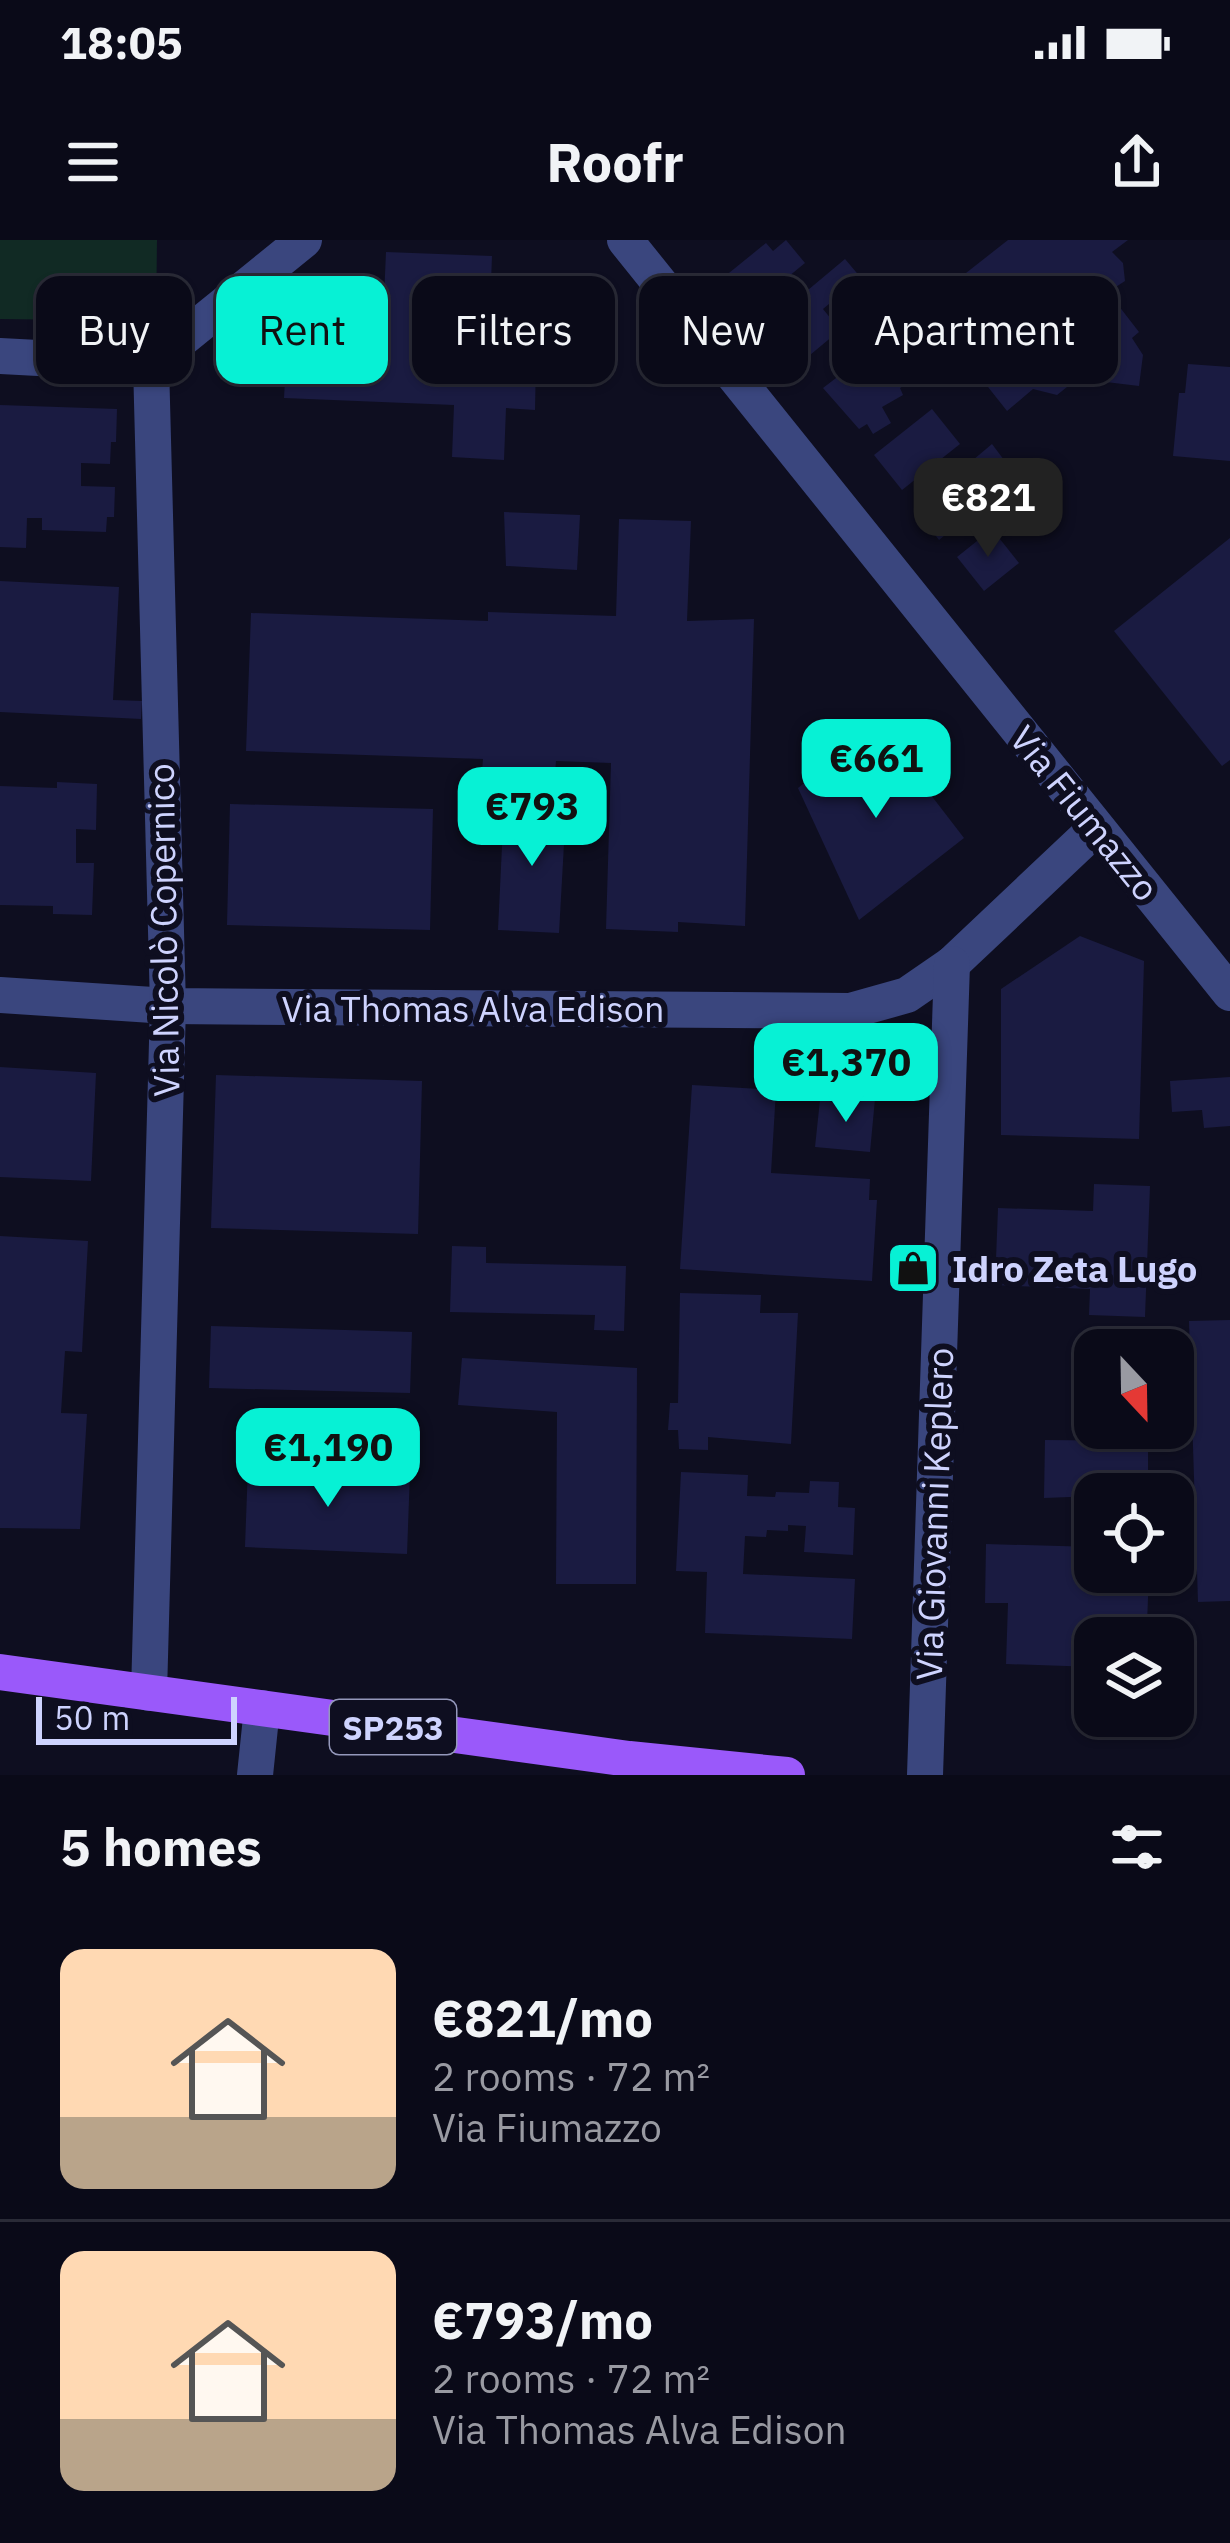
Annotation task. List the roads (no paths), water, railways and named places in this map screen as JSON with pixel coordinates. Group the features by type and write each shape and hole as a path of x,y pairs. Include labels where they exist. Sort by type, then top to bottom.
{"main road":[{"name":"SP253","path":"0,1672 628,1759 788,1775"}],"street":[{"path":"192,331 304,240"},
{"name":"Via Fiumazzo","path":"625,240 1230,993"},
{"path":"0,356 36,358"},
{"name":"Via Nicolò Copernico","path":"149,1693 168,1006 152,384"},
{"name":"Via Thomas Alva Edison","path":"0,995 168,1006 850,1011 908,995 952,964 1096,828"},
{"name":"Via Giovanni Keplero","path":"925,1775 952,964"},
{"path":"255,1775 262,1708"}],"place":[{"name":"Idro Zeta Lugo","path":"913,1268"}]}
